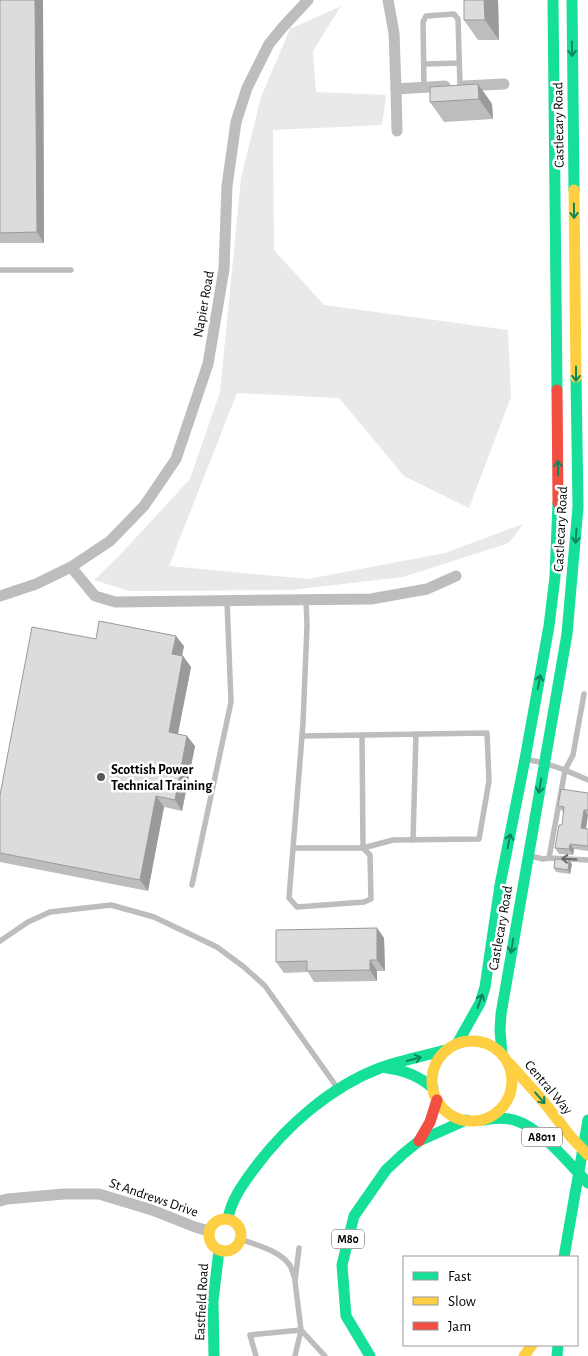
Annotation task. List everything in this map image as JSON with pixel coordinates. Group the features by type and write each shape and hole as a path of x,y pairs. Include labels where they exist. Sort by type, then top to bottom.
{"main road":[{"name":"Castlecary Road","path":"457,1044 480,1004 485,987 500,884 549,626 557,544 558,444 553,0"},
{"name":"Castlecary Road","path":"505,1058 500,1030 501,1014 567,634 578,507 572,0"},
{"name":"A8011","path":"505,1058 496,1048 484,1042 471,1040 446,1050 439,1059 432,1077 437,1100 444,1110 454,1117 466,1120 499,1118 520,1122 543,1138 588,1183"},
{"path":"228,1219 229,1211 244,1184 271,1147 296,1120 312,1107 339,1090 383,1067 446,1050"},
{"path":"482,1120 495,1114 504,1105 510,1094 511,1070 505,1058"},
{"name":"Central Way","path":"505,1058 588,1155"},
{"path":"383,1067 415,1074 433,1088"},
{"name":"M80","path":"370,1356 346,1316 342,1265 354,1216 386,1170 419,1141 427,1130 437,1100"},
{"name":"M80","path":"419,1141 466,1120"},
{"path":"564,1256 588,1120"},
{"path":"572,1256 588,1168"},
{"path":"228,1219 233,1221 240,1229 240,1239 230,1250 220,1250 212,1244 209,1231 214,1222 228,1219"},
{"name":"Eastfield Road","path":"214,1356 213,1301 220,1250"}],"street":[{"name":"Napier Road","path":"0,596 36,584 71,567 110,541 144,506 176,459 208,364 224,269 227,186 236,122 247,88 265,52 278,33 308,0"},
{"name":"Napier Road","path":"295,13 315,0"},
{"path":"379,0 392,18"},
{"path":"388,0 394,33 398,131"},
{"path":"396,88 504,84"},
{"path":"71,567 95,596 116,602 371,599 427,589 456,576"},
{"name":"St Andrews Drive","path":"0,1201 64,1194 99,1194 152,1210 209,1231"}],"lane":[{"path":"424,87 423,22 426,16 454,14 458,19 460,86"},
{"path":"424,64 460,63"},
{"path":"0,270 71,270"},
{"path":"306,600 307,626 302,736 289,898 297,906 364,902 370,899 370,855 363,848 362,735"},
{"path":"192,884 232,702 227,601"},
{"path":"550,858 565,770 573,755 584,694"},
{"path":"293,848 363,848 393,840 479,838 489,780 487,733 302,736"},
{"path":"413,840 416,734"},
{"path":"525,759 544,763 588,780"},
{"path":"528,856 588,860"},
{"path":"0,941 28,922 50,912 111,905 154,917 217,947 244,967 265,986 339,1090"},
{"path":"240,1239 275,1253 290,1266 295,1281 301,1330 295,1356"},
{"path":"295,1281 299,1248"},
{"path":"256,1356 250,1335 301,1330"},
{"path":"301,1330 325,1356"}],"shaded area":[{"path":"341,6 313,51 316,92 386,95 382,125 273,130 274,250 324,305 508,330 511,397 469,508 404,476 339,398 237,393 169,566 308,579 445,553 523,524 509,543 403,577 291,590 129,591 94,580 120,555 190,479 220,392 241,178 261,97 290,29"}],"building":[{"path":"0,0 35,0 37,232 0,233"},
{"path":"464,0 484,0 485,20 464,20"},
{"path":"478,84 479,99 430,102 430,87"},
{"name":"Scottish Power Technical Training","path":"99,621 176,636 172,654 183,656 169,732 187,736 175,800 156,796 140,880 0,853 0,795 32,627 96,639"},
{"path":"561,789 588,793 588,810 584,810 581,828 588,829 588,846 570,844 569,849 555,848 559,825 562,825 564,807 558,806"},
{"path":"555,859 569,860 568,870 554,868"},
{"path":"377,928 377,960 370,960 370,970 307,971 307,961 276,962 276,930"}],"traffic: fast":[{"path":"553,0 557,390"},
{"path":"572,0 574,190"},
{"path":"502,1054 501,1014 567,634 578,507 576,377"},
{"path":"457,1044 480,1003 485,987 500,885 549,626 555,577 558,503"},
{"path":"228,1219 242,1186 266,1153 294,1124 326,1097 380,1068 446,1050"},
{"path":"387,1068 412,1074 433,1088"},
{"path":"483,1120 506,1118 535,1130 588,1183"},
{"path":"370,1356 346,1316 342,1265 354,1216 386,1170 403,1154 419,1141 466,1120"},
{"path":"564,1256 588,1120"},
{"path":"214,1356 213,1301 219,1250"},
{"path":"557,1356 558,1346"}],"traffic: slow":[{"path":"574,190 576,377"},
{"path":"472,1041 487,1044 500,1053 509,1066 512,1081 509,1096 500,1109 487,1118 472,1121 457,1118 444,1109 435,1096 432,1081 435,1066 444,1053 457,1044 472,1041"},
{"path":"510,1064 588,1155"},
{"path":"225,1219 231,1220 236,1224 240,1229 241,1235 240,1241 236,1246 231,1250 225,1251 219,1250 214,1246 210,1241 209,1235 210,1229 214,1224 219,1220 225,1219"},
{"path":"524,1356 531,1346"}],"traffic: jam":[{"path":"557,390 558,503"},
{"path":"419,1141 430,1122 437,1100"}],"place":[{"name":"Scottish Power Technical Training","path":"101,777"}]}
